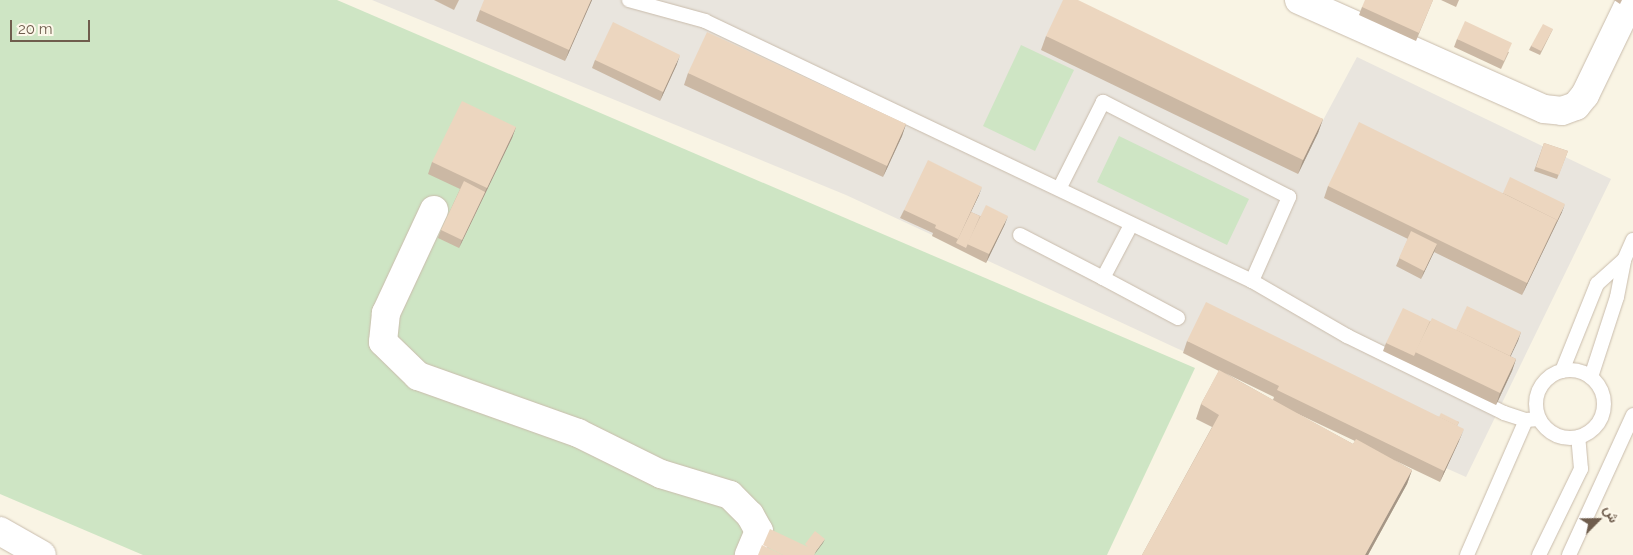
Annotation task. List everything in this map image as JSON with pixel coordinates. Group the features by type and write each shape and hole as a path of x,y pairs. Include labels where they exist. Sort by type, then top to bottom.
{"street":[{"path":"1299,0 1338,8 1544,109 1562,111 1576,106 1585,94 1631,0"},
{"path":"434,210 386,313 383,342 418,376 578,433 660,474 730,495 750,514 759,531 749,555"},
{"path":"0,531 42,555"}],"lane":[{"path":"629,0 705,21 1252,281 1347,336 1504,413 1533,419 1562,438 1578,438 1591,431 1601,419 1604,404 1601,389 1591,377 1578,371 1562,371 1549,377 1539,389 1533,419 1467,555"},
{"path":"1059,189 1103,102 1289,197 1252,281"},
{"path":"1104,278 1131,225"},
{"path":"1020,235 1178,318"},
{"path":"1591,377 1617,297 1624,260 1633,240"},
{"path":"1562,371 1597,284 1624,260"},
{"path":"1569,555 1633,415"},
{"path":"1538,555 1581,469 1578,438"}],"shaded area":[{"path":"372,0 1074,0 1321,124 1357,57 1611,179 1466,477 1174,347 846,195"}],"green space":[{"path":"0,0 337,0 1195,368 1107,555 143,555 0,494"},
{"path":"1021,45 1074,70 1035,151 983,126"},
{"path":"1119,136 1249,199 1227,245 1097,182"}],"building":[{"path":"484,0 591,0 569,50 480,10"},
{"path":"1063,0 1078,0 1323,119 1303,160 1046,36"},
{"path":"1365,0 1433,0 1419,33 1362,7"},
{"path":"1465,21 1512,43 1504,61 1457,39"},
{"path":"613,22 680,55 663,92 595,60"},
{"path":"1543,24 1553,29 1541,51 1531,46"},
{"path":"707,32 906,124 887,166 688,73"},
{"path":"462,101 516,127 487,188 432,162"},
{"path":"1359,122 1557,220 1527,283 1328,186"},
{"path":"1544,143 1568,151 1559,175 1536,167"},
{"path":"928,160 982,187 958,239 935,228 936,225 904,210"},
{"path":"1510,177 1565,204 1556,223 1557,220 1503,193"},
{"path":"464,181 485,192 462,240 441,230"},
{"path":"986,205 1008,216 989,254 967,244"},
{"path":"971,212 980,216 966,248 956,243"},
{"path":"1411,231 1437,244 1424,271 1399,258"},
{"path":"1206,302 1464,429 1444,471 1277,390 1279,386 1187,341"},
{"path":"1467,306 1521,332 1510,356 1456,330"},
{"path":"1403,308 1430,321 1414,356 1386,343"},
{"path":"1432,318 1516,359 1500,393 1415,352"},
{"path":"1219,370 1353,444 1356,439 1412,470 1365,555 1142,555 1219,415 1201,404"},
{"path":"1441,413 1459,422 1457,426 1439,417"},
{"path":"770,529 808,547 805,544 815,531 825,539 814,555 783,555 763,545"},
{"path":"762,545 783,555 758,555"}]}
